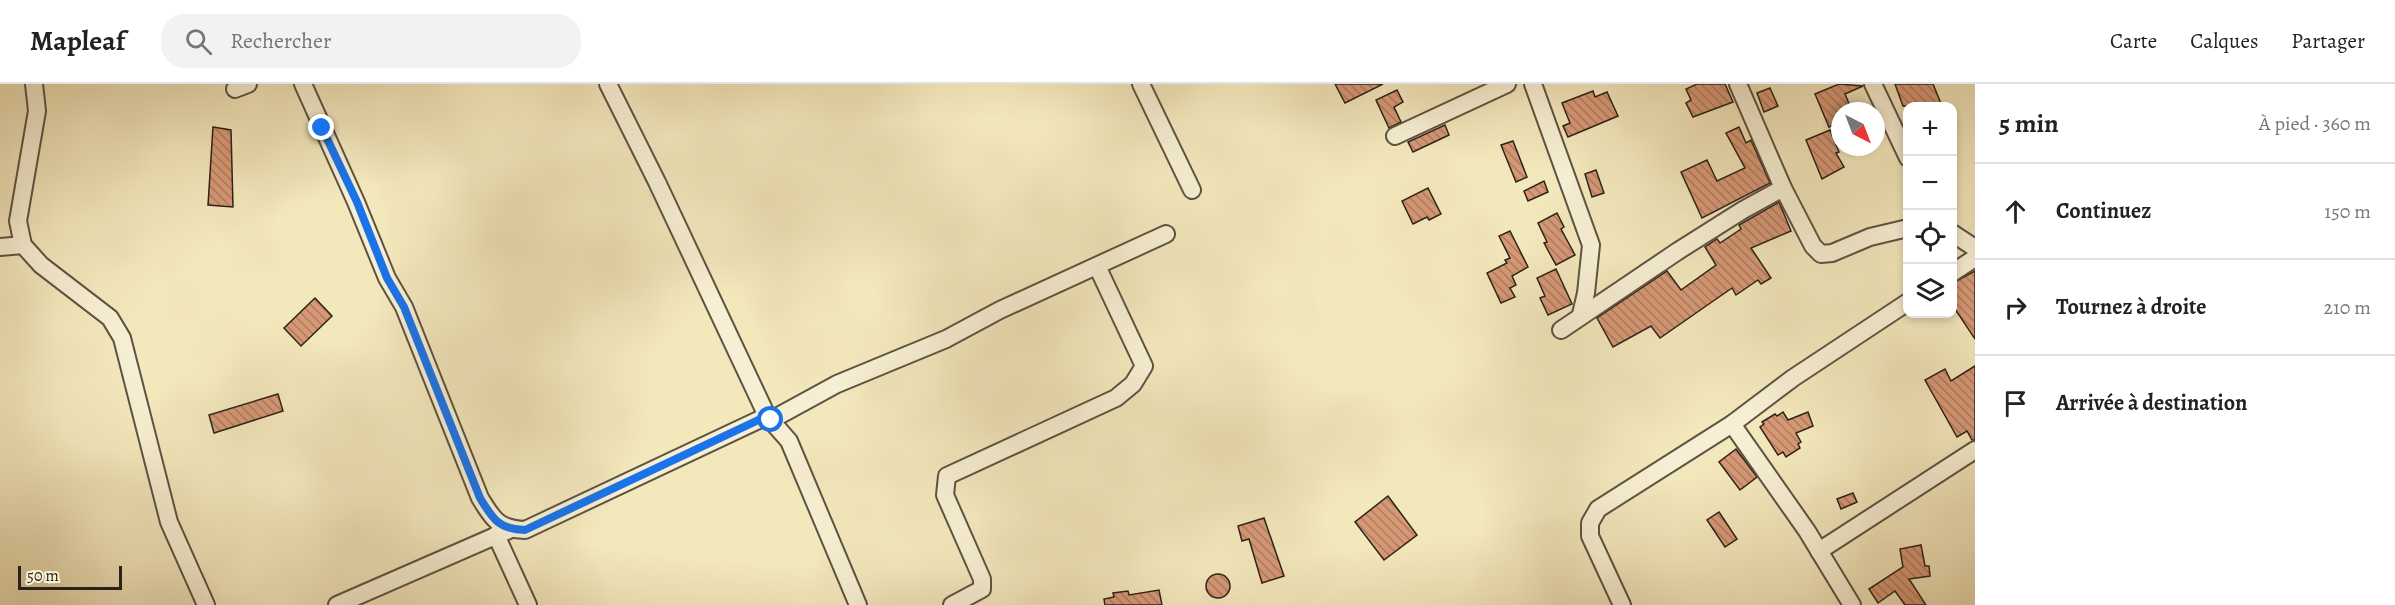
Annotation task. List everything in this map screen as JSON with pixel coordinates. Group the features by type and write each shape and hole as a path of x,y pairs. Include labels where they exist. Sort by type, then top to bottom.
{"street":[{"path":"34,84 37,111 18,221 23,245 40,265 110,318 122,338 169,522 206,605"},
{"path":"303,84 357,202 387,278 404,307 480,498 503,533 528,605"},
{"path":"608,84 769,418 789,441 858,605"},
{"path":"1141,84 1192,190"},
{"path":"1395,136 1507,84"},
{"path":"1533,84 1591,246 1586,293 1581,314"},
{"path":"1738,84 1783,188 1813,246 1821,254 1832,254 1870,237 1903,229"},
{"path":"1874,84 1907,156"},
{"path":"1561,330 1581,314 1743,210 1783,188"},
{"path":"337,605 503,533 525,530 769,418 837,384 946,339 1000,310 1166,234"},
{"path":"1957,236 1975,248"},
{"path":"0,248 23,245"},
{"path":"1957,270 1975,258"},
{"path":"952,605 981,589 982,579 945,495 947,476 1116,398 1133,384 1144,366 1097,266"},
{"path":"1622,605 1590,536 1592,517 1598,509 1732,424 1793,378 1903,305"},
{"path":"1732,424 1819,551 1852,605"},
{"path":"1819,551 1975,450"}],"building":[{"path":"1335,84 1383,84 1345,103"},
{"path":"1697,84 1725,84 1733,102 1693,117 1686,103 1691,100 1686,89"},
{"path":"1839,84 1863,86 1845,94 1848,102 1831,102 1831,126 1829,127 1815,94"},
{"path":"1895,84 1933,84 1940,102 1903,102 1903,106"},
{"path":"1770,88 1778,106 1764,112 1757,93"},
{"path":"1397,90 1403,102 1394,107 1401,122 1389,128 1376,100"},
{"path":"1593,91 1595,97 1607,92 1618,116 1568,137 1563,126 1570,123 1562,103"},
{"path":"1445,125 1449,135 1413,152 1408,142"},
{"path":"213,127 231,130 233,207 208,205"},
{"path":"1739,127 1746,143 1751,140 1770,183 1702,218 1681,172 1707,160 1717,181 1745,168 1726,133"},
{"path":"1830,130 1831,156 1838,156 1844,167 1822,179 1806,140"},
{"path":"1513,141 1527,177 1516,182 1501,145"},
{"path":"1596,170 1604,193 1592,197 1585,174"},
{"path":"1544,181 1548,192 1528,201 1524,191"},
{"path":"1428,188 1441,214 1429,220 1427,217 1413,224 1402,201"},
{"path":"1779,202 1791,231 1751,248 1771,278 1761,284 1758,280 1736,295 1732,288 1660,338 1651,326 1613,347 1597,318 1667,271 1681,290 1716,265 1705,247 1717,239 1720,243 1741,229 1739,225"},
{"path":"1557,213 1564,227 1561,229 1575,255 1556,265 1544,243 1547,242 1538,223"},
{"path":"1510,231 1528,267 1512,276 1516,285 1510,288 1515,297 1501,303 1487,273 1507,263 1505,260 1510,258 1499,236"},
{"path":"1556,269 1572,304 1548,315 1540,298 1545,296 1537,278"},
{"path":"1975,271 1975,339 1957,312 1957,281"},
{"path":"315,298 332,316 301,346 284,328"},
{"path":"1975,366 1975,440 1972,440 1967,431 1957,437 1925,380 1945,369 1951,381"},
{"path":"278,394 283,411 214,433 209,415"},
{"path":"1783,412 1788,420 1808,412 1813,426 1796,433 1801,442 1798,444 1800,448 1786,457 1783,452 1778,455 1760,427 1764,424 1762,422"},
{"path":"1736,449 1757,477 1740,490 1719,462"},
{"path":"1853,493 1857,502 1841,509 1837,499"},
{"path":"1388,496 1417,535 1384,560 1355,522"},
{"path":"1719,512 1737,539 1725,547 1707,520"},
{"path":"1264,518 1284,576 1262,583 1249,539 1242,541 1238,526"},
{"path":"1921,545 1925,566 1929,566 1930,576 1909,579 1926,605 1905,605 1895,591 1878,603 1869,589 1903,567 1900,549"},
{"path":"1218,574 1223,575 1229,581 1229,591 1223,597 1218,598 1213,597 1207,591 1206,586 1207,581 1213,575"},
{"path":"1159,590 1162,605 1105,605 1104,599 1114,597 1113,593 1128,591 1129,595"}],"route":[{"path":"322,128 357,202 387,278 404,307 480,498 494,521 509,530 525,530 767,416 771,420"}]}
